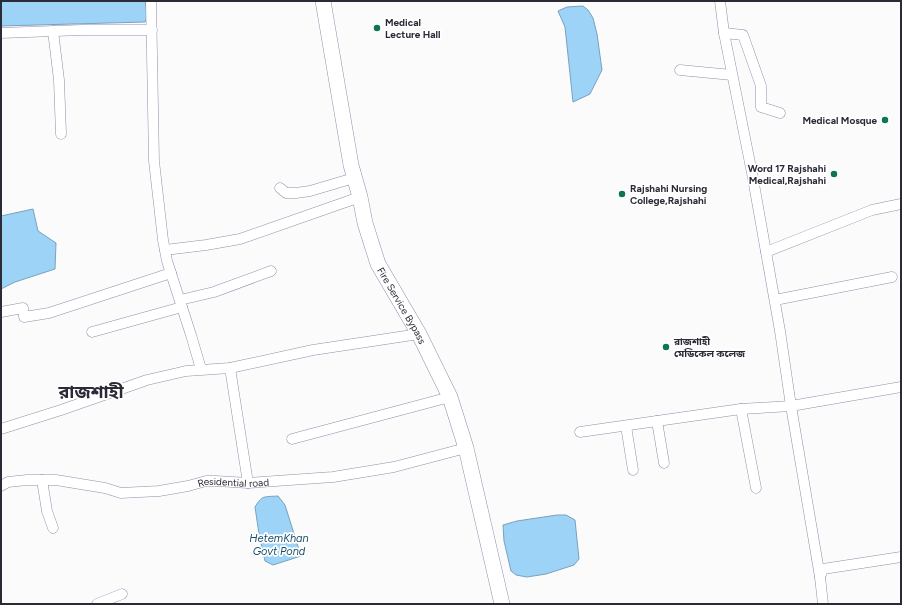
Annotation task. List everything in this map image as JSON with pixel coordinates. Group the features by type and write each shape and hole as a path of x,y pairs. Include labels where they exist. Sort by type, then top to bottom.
{"main road":[{"name":"Fire Service Bypass","path":"323,1 351,165 360,197 365,223 378,264 419,334 450,397 466,448 502,604"}],"street":[{"path":"151,1 154,161 158,205 167,261 192,335 201,369"},
{"path":"720,1 724,33 752,173 775,300 791,406 820,577 823,604"},
{"path":"1,33 152,30"},
{"path":"53,31 59,80 61,134"},
{"path":"724,33 743,34 760,86 761,107 780,114"},
{"path":"680,70 732,75"},
{"path":"280,188 286,193 296,193 310,191 354,178"},
{"path":"165,250 240,239 360,197"},
{"path":"766,252 872,210 901,204"},
{"path":"92,332 214,292 271,271"},
{"path":"1,312 23,308 24,317 49,313 171,273"},
{"path":"775,300 892,277"},
{"path":"1,429 147,380 186,371 230,368 313,350 419,334"},
{"path":"230,368 248,483"},
{"path":"580,432 741,409 791,406 901,387"},
{"path":"292,439 450,397"},
{"path":"741,409 756,488"},
{"path":"656,421 664,463"},
{"path":"626,426 632,470"},
{"name":"Residential road","path":"1,486 8,482 27,480 56,480 105,488 121,493 159,491 206,481 248,483 333,478 394,467 466,448"},
{"path":"42,480 47,511 53,528"},
{"path":"820,577 823,569 901,557"},
{"path":"97,604 122,594"}],"water":[{"path":"1,1 145,1 148,15 145,22 1,26"},
{"path":"583,6 588,10 593,18 597,34 602,70 590,94 573,102 565,27 558,11 567,7"},
{"path":"33,209 38,231 56,243 55,269 15,282 1,289 1,216"},
{"name":"HetemKhan Govt Pond","path":"278,496 285,505 301,556 273,565 265,561 255,507 264,497"},
{"path":"566,515 575,520 579,559 574,565 546,574 527,577 516,575 511,571 504,541 503,525 517,521"}],"place":[{"name":"Medical Lecture Hall","path":"377,28"},
{"name":"Medical Mosque","path":"885,120"},
{"name":"Word 17 Rajshahi Medical,Rajshahi","path":"834,174"},
{"name":"Rajshahi Nursing College,Rajshahi","path":"622,194"},
{"name":"রাজশাহী মেডিকেল কলেজ","path":"666,347"}],"district":[{"name":"রাজশাহী","path":"91,392"}]}
